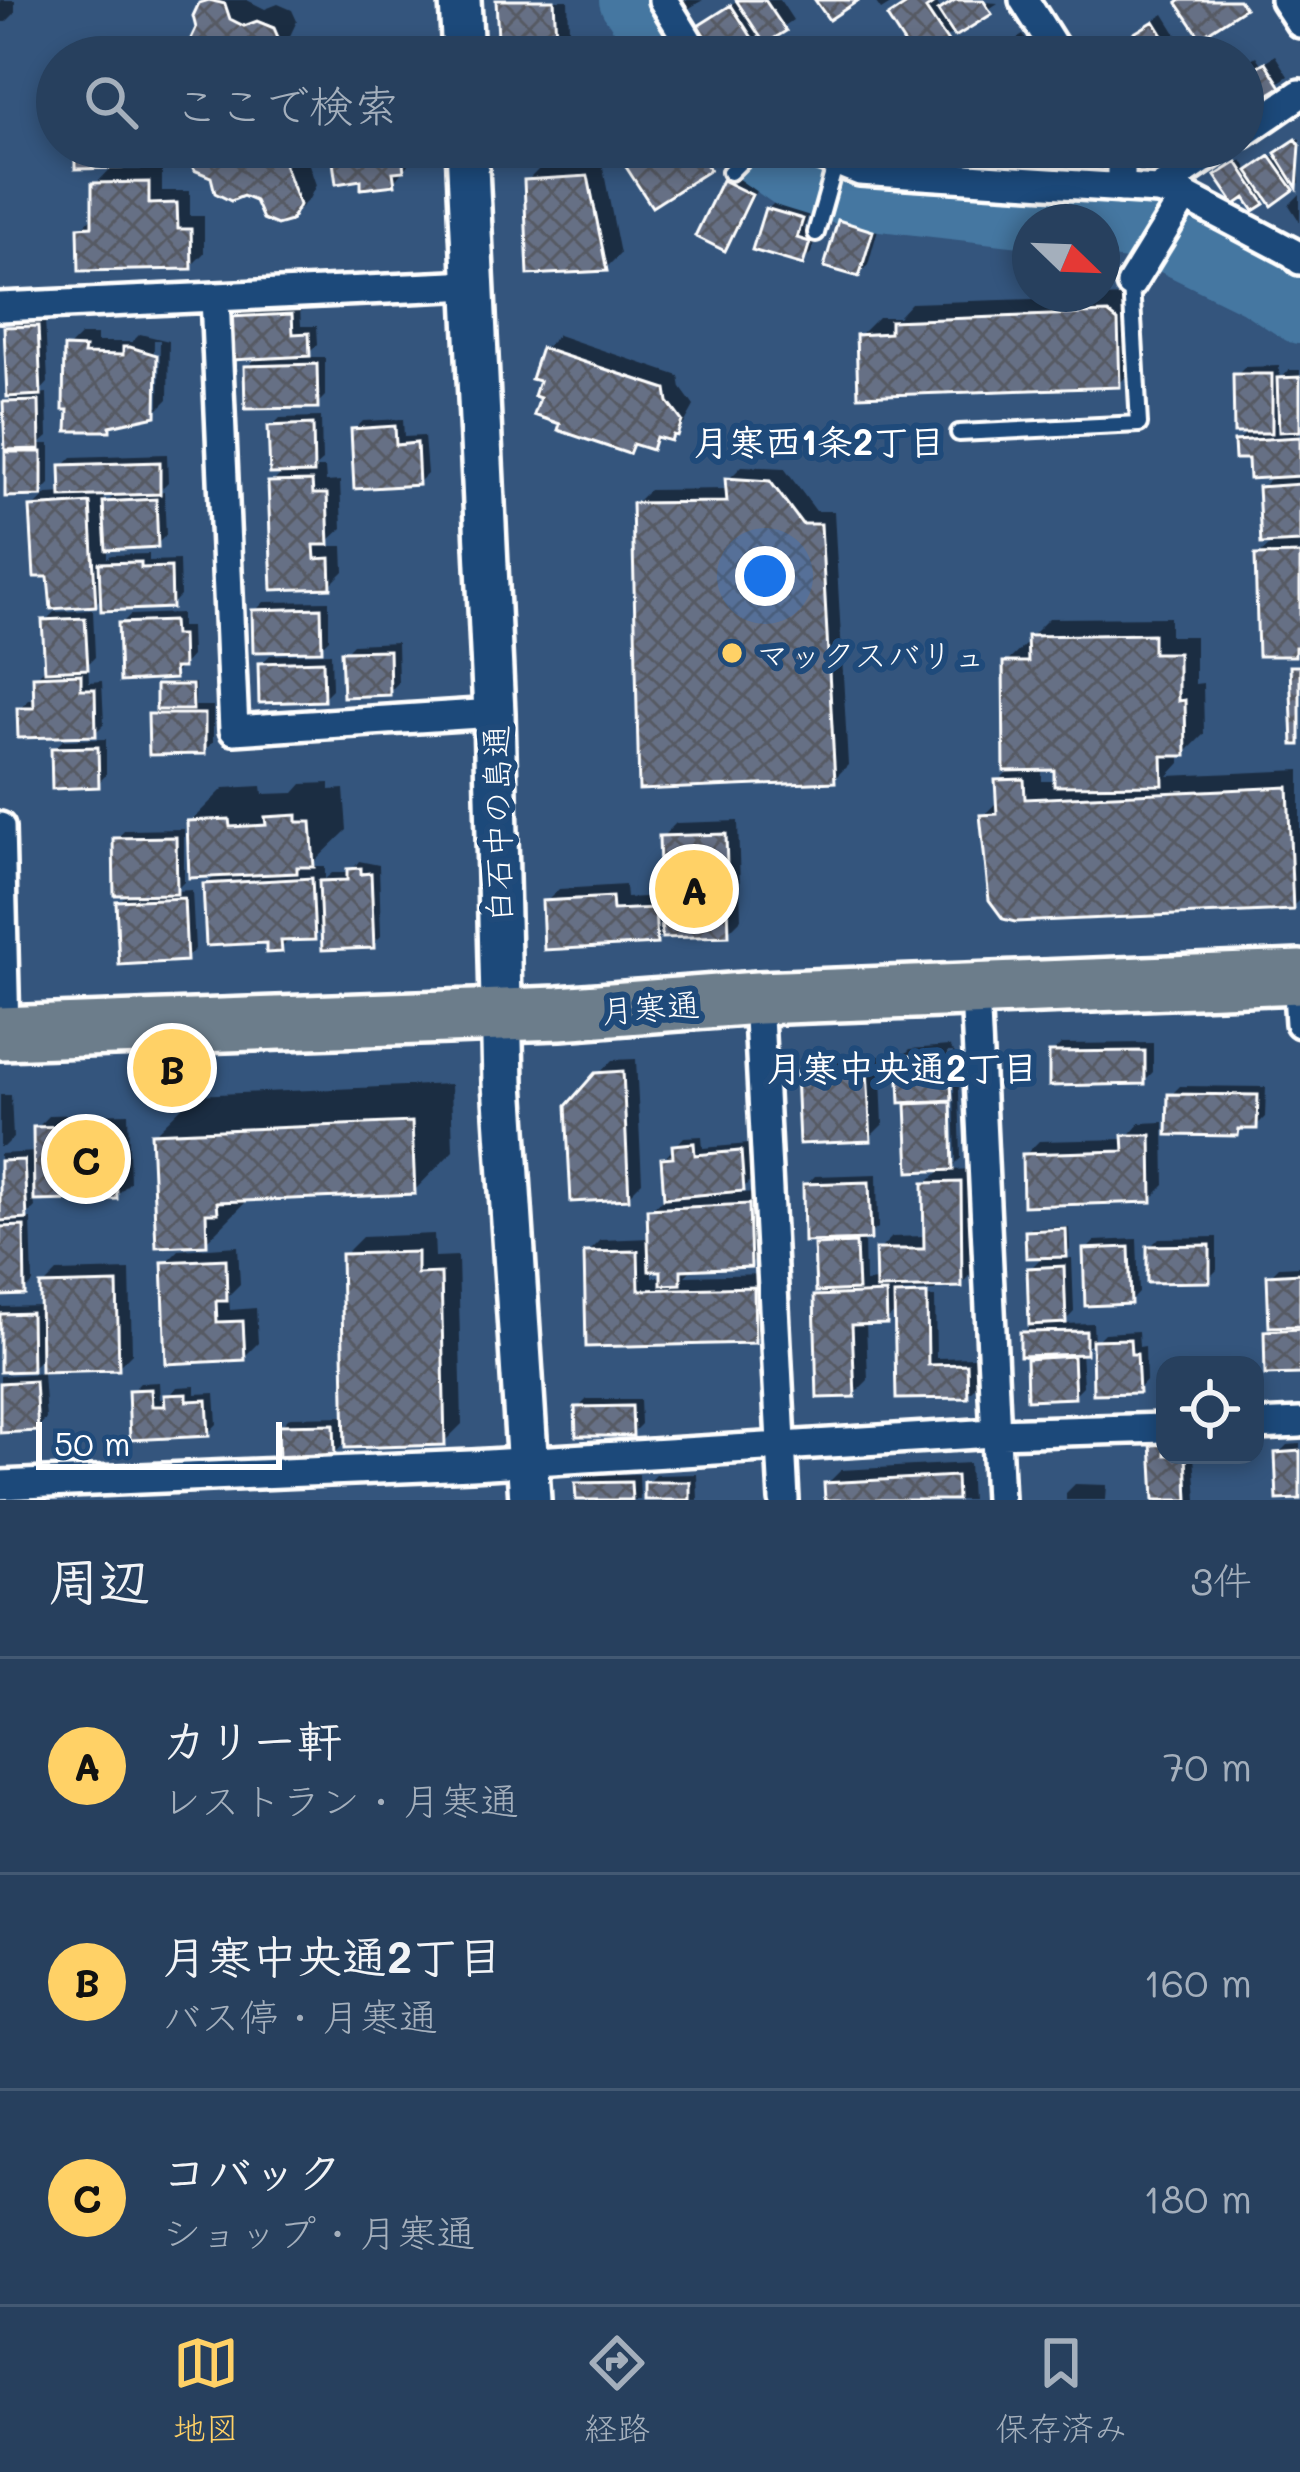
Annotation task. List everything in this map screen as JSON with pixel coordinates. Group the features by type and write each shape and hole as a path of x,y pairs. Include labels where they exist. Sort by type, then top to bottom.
{"highway":[{"name":"月寒通","path":"3,1032 501,1015 758,998 1299,992"}],"street":[{"path":"460,0 462,36"},
{"path":"663,0 685,36"},
{"path":"1024,0 1047,36"},
{"path":"1286,0 1300,23"},
{"path":"1264,119 1300,94"},
{"name":"白石中の島通","path":"468,168 494,713 501,1015 529,1481"},
{"path":"831,168 1171,193 1300,260"},
{"path":"1120,188 1121,168"},
{"path":"1131,284 1168,222 1171,193 1198,168"},
{"path":"0,308 474,285"},
{"path":"215,297 234,730 494,713"},
{"path":"0,827 3,1032"},
{"path":"975,992 999,1500"},
{"path":"758,998 784,1500"},
{"path":"1264,1425 1300,1423"},
{"path":"0,1485 529,1481 780,1448 1156,1427"}],"lane":[{"path":"816,233 834,170"},
{"path":"959,433 1138,424 1131,284"}],"building":[{"path":"496,0 554,0 556,36 498,36"},
{"path":"736,0 765,0 786,31 760,36"},
{"path":"815,0 859,0 829,20"},
{"path":"913,0 938,0 926,9 944,36 899,36 887,17"},
{"path":"955,0 983,0 992,14 954,36 938,11"},
{"path":"1239,0 1245,8 1199,36 1177,3"},
{"path":"199,3 225,4 230,19 244,26 257,21 274,28 277,36 192,36"},
{"path":"731,5 751,36 693,36 690,31"},
{"path":"1154,21 1163,36 1130,36"},
{"path":"1265,62 1281,87 1264,97 1264,63"},
{"path":"1296,139 1300,145 1297,188 1275,153"},
{"path":"1270,156 1294,190 1272,206 1248,171 1264,168"},
{"path":"286,168 299,205 291,221 277,225 263,219 255,201 243,196 231,201 215,193 211,177 194,170"},
{"path":"334,168 404,168 393,172 395,185 361,189 361,180 336,184"},
{"path":"627,168 709,168 710,170 652,207"},
{"path":"1228,168 1241,168 1265,204 1254,211 1245,198 1235,205 1215,176"},
{"path":"588,176 607,271 528,275 524,180"},
{"path":"722,180 752,195 725,251 695,236"},
{"path":"149,182 149,204 177,203 178,229 191,229 192,269 79,271 78,227 92,226 92,183"},
{"path":"765,208 803,219 797,238 810,242 803,265 752,250"},
{"path":"838,220 873,231 859,277 824,267"},
{"path":"1108,313 1118,321 1120,387 858,396 856,335 890,333 890,321"},
{"path":"292,314 293,334 309,333 310,356 232,360 230,317"},
{"path":"38,326 41,395 7,397 4,327"},
{"path":"64,347 85,348 84,354 123,355 123,347 130,347 157,355 156,416 110,426 110,431 67,431"},
{"path":"541,348 666,389 668,402 682,421 677,436 671,441 656,437 652,450 633,444 629,454 558,430 560,424 534,415 539,381 531,379"},
{"path":"317,364 318,408 245,409 244,366"},
{"path":"1233,374 1272,374 1272,433 1234,433"},
{"path":"1300,377 1300,431 1279,432 1277,378"},
{"path":"39,401 40,449 5,450 3,402"},
{"path":"313,424 314,473 270,474 268,426"},
{"path":"395,426 396,445 417,443 419,485 354,489 351,429"},
{"path":"1300,437 1300,476 1249,479 1248,459 1235,459 1234,441"},
{"path":"5,452 42,452 42,496 5,497"},
{"path":"160,462 160,494 61,497 60,465"},
{"name":"マックスバリュ","path":"725,478 770,481 802,524 821,524 835,782 639,790 632,503 727,502"},
{"path":"312,481 313,494 327,494 329,545 314,545 315,559 330,558 331,588 272,590 268,482"},
{"path":"1300,484 1300,542 1261,544 1258,487"},
{"path":"156,499 158,547 106,550 103,502"},
{"path":"90,503 96,606 51,609 48,577 34,577 30,507"},
{"path":"1300,554 1300,647 1295,647 1295,656 1258,656 1255,555"},
{"path":"141,562 141,568 171,567 172,608 101,611 99,563"},
{"path":"321,608 322,651 253,652 252,610"},
{"path":"85,618 88,669 45,671 42,620"},
{"path":"173,621 174,635 182,635 183,668 174,668 175,679 120,682 118,623"},
{"path":"1153,634 1153,653 1178,653 1178,701 1185,700 1186,756 1162,756 1163,785 1054,786 1054,770 1004,771 1003,662 1028,662 1027,636"},
{"path":"389,650 390,695 343,697 341,651"},
{"path":"323,661 324,701 259,703 258,663"},
{"path":"1290,666 1300,666 1300,745 1293,745"},
{"path":"81,674 81,689 95,689 96,736 18,738 17,708 34,708 33,676"},
{"path":"156,685 192,685 193,710 156,710"},
{"path":"148,714 205,714 205,754 149,755"},
{"path":"98,747 99,787 52,789 51,748"},
{"path":"1024,779 1025,799 1288,787 1293,910 1003,919 989,900 980,815 997,814 995,780"},
{"path":"297,815 297,822 311,822 314,867 297,867 297,873 189,878 187,821 229,819 230,827 266,825 265,817"},
{"path":"726,834 729,936 662,938 659,836"},
{"path":"176,837 177,894 114,895 113,838"},
{"path":"361,868 361,874 371,873 374,948 322,950 319,881 347,880 347,869"},
{"path":"312,878 315,940 281,941 282,952 266,953 266,943 206,946 203,884"},
{"path":"612,897 613,910 655,908 657,944 544,950 542,901"},
{"path":"184,898 187,961 119,965 116,901"},
{"path":"1145,1051 1145,1084 1049,1086 1049,1052"},
{"path":"940,1054 950,1067 952,1100 900,1103 898,1057"},
{"path":"867,1069 871,1141 799,1144 796,1072"},
{"path":"623,1071 629,1199 571,1202 566,1106 595,1073"},
{"path":"1168,1094 1258,1095 1257,1129 1239,1129 1238,1136 1167,1135"},
{"path":"951,1102 953,1170 909,1172 906,1104"},
{"path":"412,1122 415,1194 217,1202 218,1213 206,1213 207,1245 156,1247 151,1133"},
{"path":"115,1125 117,1199 34,1201 33,1127"},
{"path":"1123,1135 1151,1135 1152,1202 1023,1206 1022,1154 1124,1151"},
{"path":"694,1143 695,1155 741,1151 744,1191 664,1198 661,1158 673,1157 672,1145"},
{"path":"24,1160 27,1219 0,1221 0,1161"},
{"path":"869,1182 871,1240 804,1242 803,1184"},
{"path":"961,1182 962,1287 876,1289 875,1249 924,1249 923,1183"},
{"path":"749,1204 751,1267 681,1270 681,1284 661,1285 661,1271 649,1271 647,1209"},
{"path":"24,1226 25,1295 0,1296 0,1227"},
{"path":"1066,1229 1067,1257 1026,1258 1025,1231"},
{"path":"856,1243 858,1290 816,1292 814,1245"},
{"path":"1210,1245 1210,1282 1147,1283 1147,1246"},
{"path":"1129,1247 1131,1304 1085,1306 1083,1249"},
{"path":"638,1251 639,1290 754,1287 755,1343 586,1347 584,1252"},
{"path":"417,1252 417,1274 441,1273 445,1445 345,1448 341,1254"},
{"path":"226,1259 227,1301 216,1301 217,1322 243,1321 245,1360 166,1364 162,1262"},
{"path":"1064,1266 1066,1323 1029,1325 1027,1268"},
{"path":"1300,1273 1300,1326 1269,1327 1267,1275"},
{"path":"117,1283 119,1370 41,1372 40,1285"},
{"path":"886,1293 887,1324 852,1325 855,1397 817,1398 814,1296"},
{"path":"927,1294 928,1365 967,1364 968,1398 896,1399 894,1295"},
{"path":"31,1313 32,1371 0,1372 0,1314"},
{"path":"1300,1329 1300,1374 1265,1375 1264,1331"},
{"path":"1086,1331 1086,1354 1020,1356 1020,1332"},
{"path":"1130,1339 1131,1354 1137,1354 1139,1393 1093,1394 1092,1340"},
{"path":"1073,1356 1075,1398 1027,1400 1026,1359"},
{"path":"35,1381 38,1431 0,1433 0,1383"},
{"path":"151,1389 152,1406 165,1406 164,1395 187,1394 187,1401 207,1400 209,1436 130,1440 128,1390"},
{"path":"632,1406 633,1436 576,1436 575,1407"},
{"path":"334,1424 335,1458 279,1459 278,1425"},
{"path":"1151,1442 1156,1442 1156,1464 1186,1464 1188,1500 1154,1500"},
{"path":"1300,1451 1300,1499 1277,1500 1275,1453"},
{"path":"956,1476 957,1500 825,1500 824,1483"},
{"path":"631,1482 632,1500 576,1500 575,1483"},
{"path":"644,1482 690,1482 690,1500 644,1500"}],"waterway":[{"path":"629,0 653,36"},
{"path":"775,168 789,178 854,198 1012,216"},
{"path":"1120,229 1147,232 1257,286 1300,314"}],"place":[{"name":"マックスバリュ","path":"732,653"},
{"name":"カリー軒","path":"694,889"},
{"name":"月寒中央通2丁目","path":"172,1068"},
{"name":"コバック","path":"86,1159"}],"district":[{"name":"月寒西1条2丁目","path":"819,440"},
{"name":"月寒中央通2丁目","path":"902,1066"}]}
